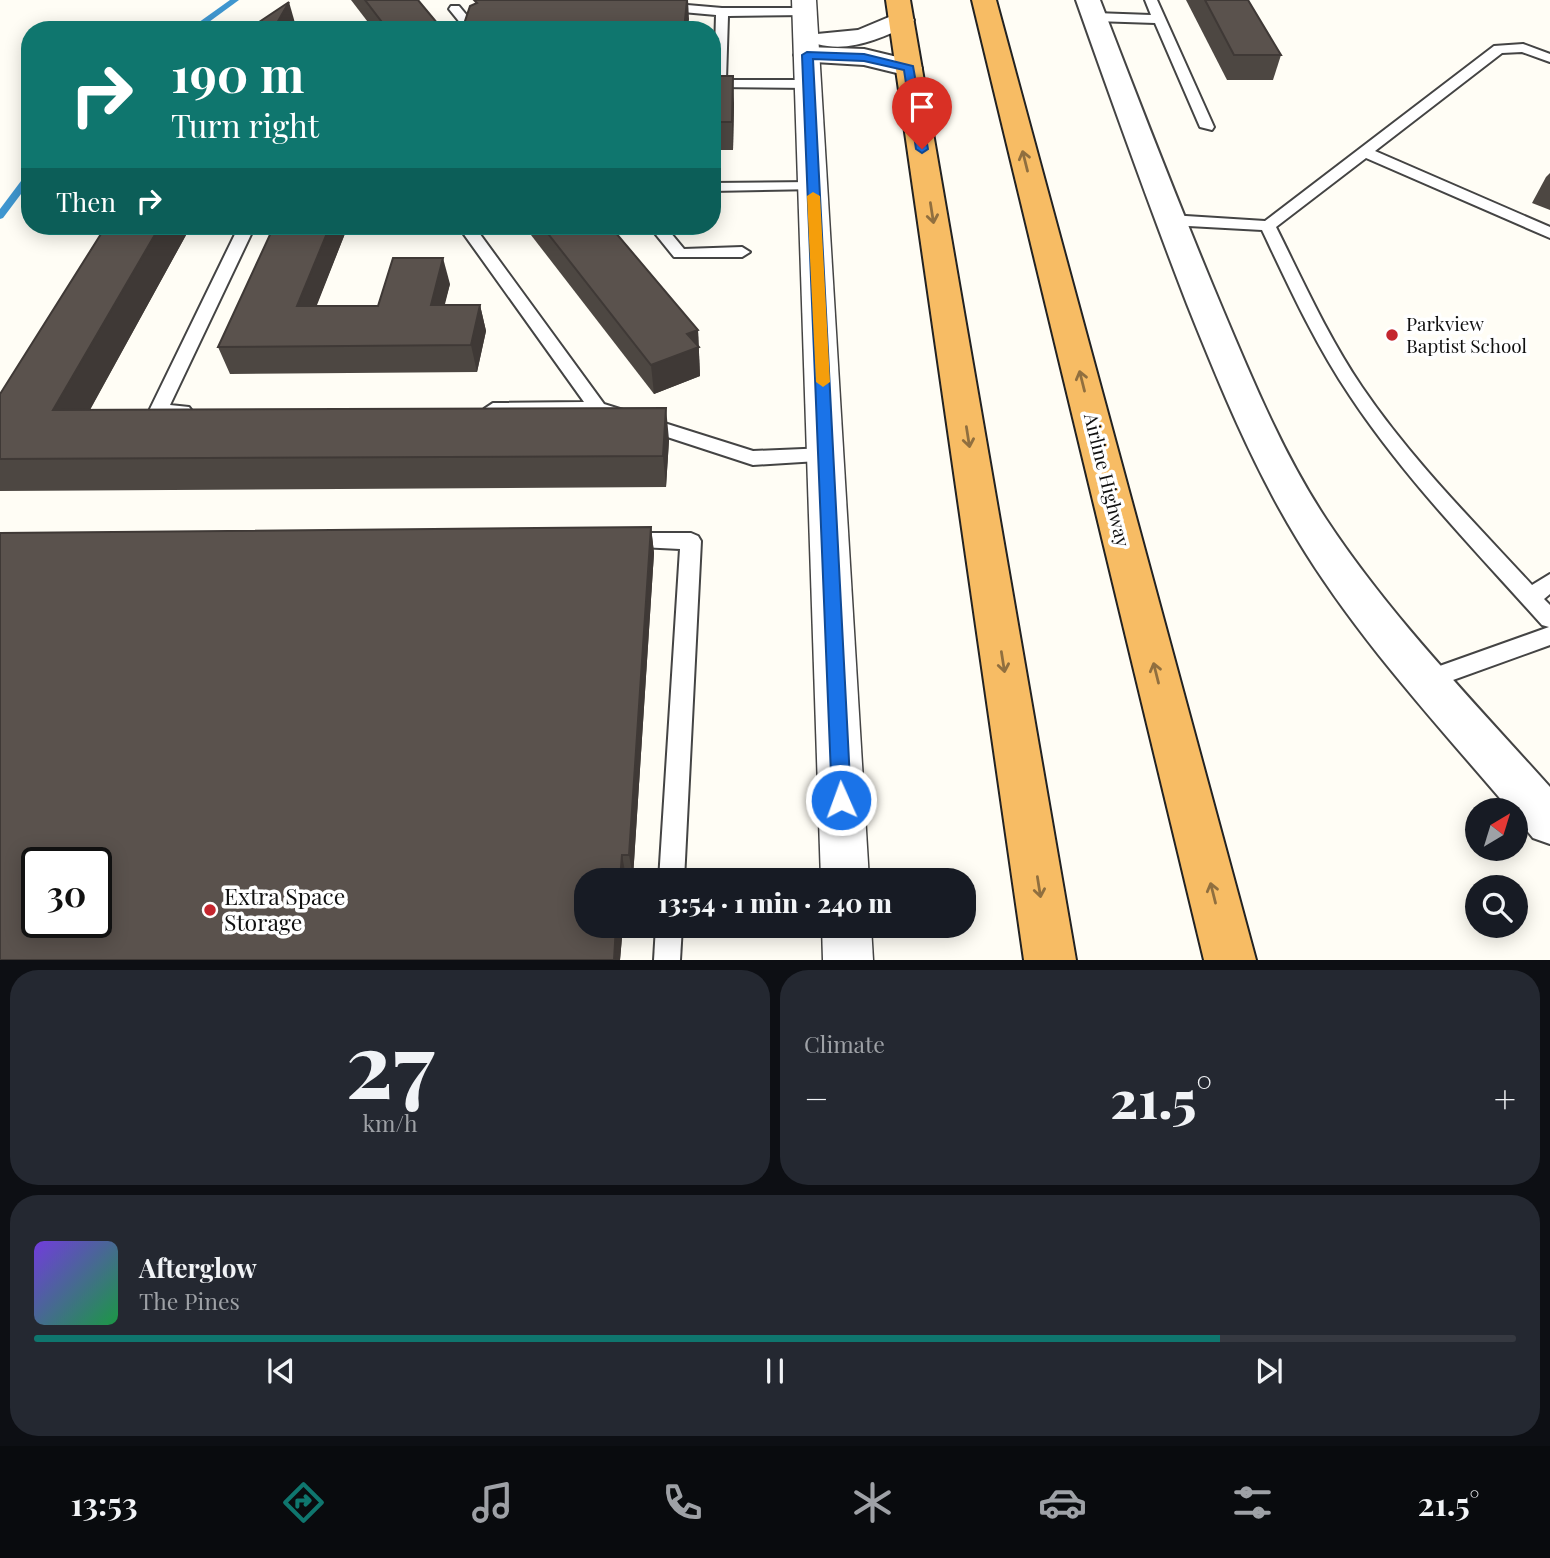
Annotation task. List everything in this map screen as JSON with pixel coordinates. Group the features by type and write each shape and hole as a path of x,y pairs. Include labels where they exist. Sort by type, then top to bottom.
{"highway":[{"name":"Airline Highway","path":"970,0 989,18 1230,960"},
{"path":"897,6 1051,960"}],"street":[{"path":"807,38 862,37 897,6"},
{"path":"1091,9 1170,220 1246,408 1281,473 1329,556 1428,680 1550,822"},
{"path":"807,38 864,57 909,68"},
{"path":"807,38 844,868"},
{"path":"847,938 848,960"}],"lane":[{"path":"1151,0 1207,127"},
{"path":"651,7 690,7 722,12 807,38"},
{"path":"455,9 465,21"},
{"path":"1091,9 1159,19"},
{"path":"721,24 722,12"},
{"path":"721,81 807,38"},
{"path":"1170,220 1268,226 1499,49 1522,48 1550,58"},
{"path":"1364,152 1550,233"},
{"path":"721,187 813,186"},
{"path":"1268,226 1333,355 1364,401 1426,481 1550,619"},
{"path":"199,411 158,411 243,235"},
{"path":"473,235 598,408"},
{"path":"664,235 680,254 742,252"},
{"path":"474,409 598,408 753,458 827,455"},
{"path":"608,541 691,541 673,868"},
{"path":"1531,598 1550,582"},
{"path":"1428,680 1550,636"},
{"path":"667,960 668,938"}],"building":[{"path":"365,0 418,0 436,21 381,21"},
{"path":"474,0 687,0 685,21 465,21 470,6 477,3"},
{"path":"1205,0 1248,0 1281,55 1234,55"},
{"path":"289,2 278,21 260,21"},
{"path":"721,76 733,76 732,122 721,122"},
{"path":"100,235 155,235 53,410 666,408 663,456 0,459 0,394"},
{"path":"270,235 326,235 297,306 378,306 393,258 443,258 431,305 480,305 471,345 218,347"},
{"path":"549,235 618,235 698,330 687,334 699,347 651,365"},
{"path":"651,527 629,855 622,855 621,868 574,868 574,938 615,938 614,960 0,960 0,533"}],"waterway":[{"path":"205,21 235,0"},
{"path":"0,216 21,187"}],"slow traffic":[{"path":"813,196 823,382"}],"place":[{"name":"Parkview Baptist School","path":"1392,335"},
{"name":"Extra Space Storage","path":"210,910"}],"route":[{"path":"841,800 807,55 864,57 909,68 922,149"}]}
